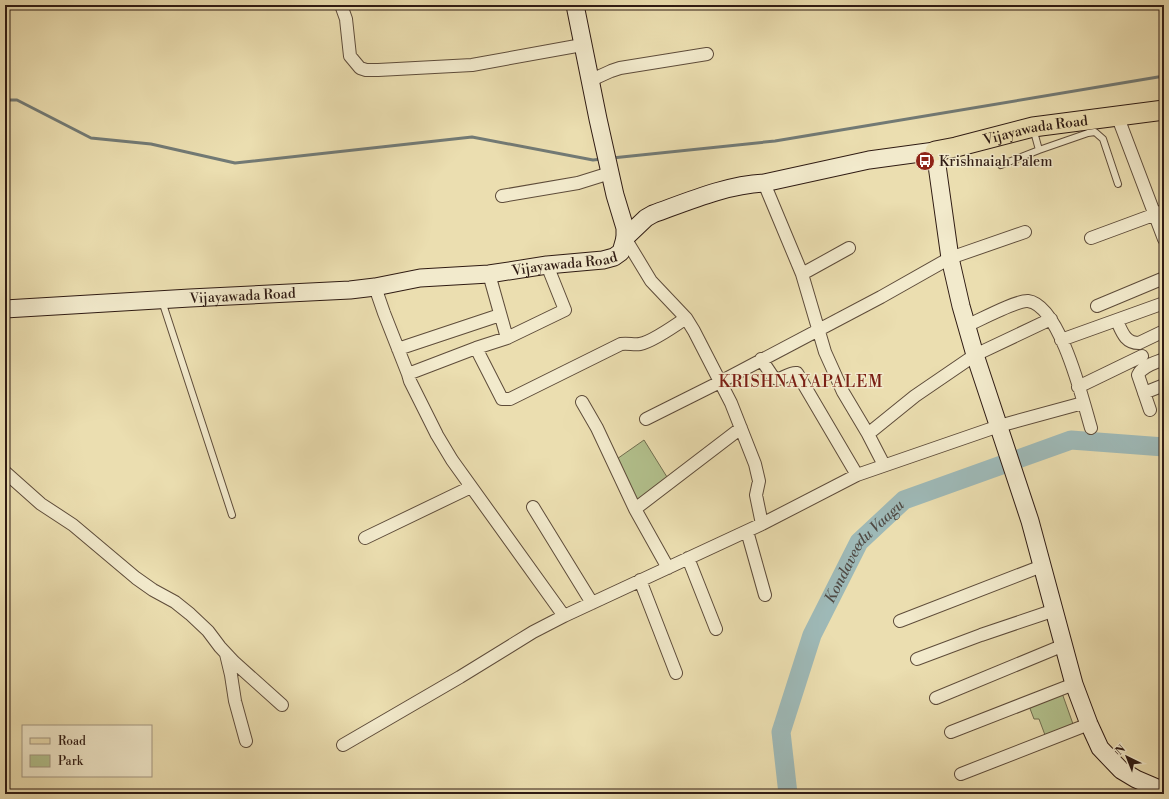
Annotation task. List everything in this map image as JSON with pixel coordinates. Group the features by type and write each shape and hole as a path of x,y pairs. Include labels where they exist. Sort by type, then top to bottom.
{"main road":[{"path":"575,5 589,80 625,228 625,238"},
{"name":"Vijayawada Road","path":"5,309 162,299 350,290 376,287 420,278 489,274 547,264 603,260 614,257 621,252 625,238 646,218 653,214 716,192 869,160 956,147 1033,127 1164,110"},
{"path":"935,151 950,258 966,326 1030,521 1074,684 1100,748 1121,770 1136,779 1164,791"}],"street":[{"path":"341,5 346,19 350,56 360,68 366,70 472,65 582,45"},
{"path":"589,80 611,70 620,68 707,54"},
{"path":"1117,115 1160,212 1164,239"},
{"path":"502,196 578,183 610,171"},
{"path":"764,183 802,274 825,352 843,392 868,434 884,465"},
{"path":"1091,238 1160,212"},
{"path":"646,419 720,382 881,297 950,258 1025,232"},
{"path":"625,238 651,280 686,318 731,403 755,464 759,481 756,495 762,524"},
{"path":"802,274 849,248"},
{"path":"408,374 507,338 565,310 547,264"},
{"path":"489,274 507,338"},
{"path":"1097,306 1164,278"},
{"path":"376,287 384,313 410,381 437,435 452,460 564,616"},
{"path":"966,326 1017,304 1027,301 1037,304 1051,319 1067,352 1091,428"},
{"path":"1061,340 1164,303"},
{"path":"398,349 500,315"},
{"path":"476,348 502,399 510,399 621,344 637,344 646,342 686,318"},
{"path":"868,434 915,396 975,355 1051,319"},
{"path":"1117,321 1124,336 1132,342 1139,343 1164,331"},
{"path":"1139,343 1144,361 1138,375 1150,410"},
{"path":"762,359 773,376 777,379 781,379 792,372 797,373 857,475"},
{"path":"1078,388 1144,361 1164,359"},
{"path":"1144,393 1164,386"},
{"path":"582,402 597,428 635,509 668,568"},
{"path":"343,745 460,677 533,632 592,602 762,524 857,475 999,426 1083,403"},
{"path":"635,509 741,428"},
{"path":"5,472 41,504 73,525 136,578 153,590 175,602 190,614 208,631 226,653 255,682 269,692 282,705"},
{"path":"365,538 471,487"},
{"path":"533,506 592,602"},
{"path":"747,531 765,595"},
{"path":"688,558 716,629"},
{"path":"900,621 1042,566"},
{"path":"640,580 676,673"},
{"path":"918,658 1055,610"},
{"path":"936,698 1064,645"},
{"path":"226,653 235,701 246,741"},
{"path":"951,732 1074,684"},
{"path":"961,774 1089,724"}],"lane":[{"path":"1033,127 1039,150"},
{"path":"1001,165 1039,150 1094,132 1103,139 1118,184"},
{"path":"162,299 232,515"}],"green space":[{"path":"644,440 667,477 637,500 614,461"},
{"path":"1062,693 1073,724 1045,735 1039,719 1034,719 1029,706"}],"waterway":[{"path":"612,158 775,141 1164,76"},
{"path":"5,100 17,100 91,138 151,144 235,163 472,137 593,160 602,159"},
{"name":"Kondaveedu Vaagu","path":"788,794 781,732 812,635 859,542 904,500 1071,440 1164,447"}],"place":[{"name":"Krishnaiah Palem","path":"925,161"}],"district":[{"name":"KRISHNAYAPALEM","path":"801,381"}]}
